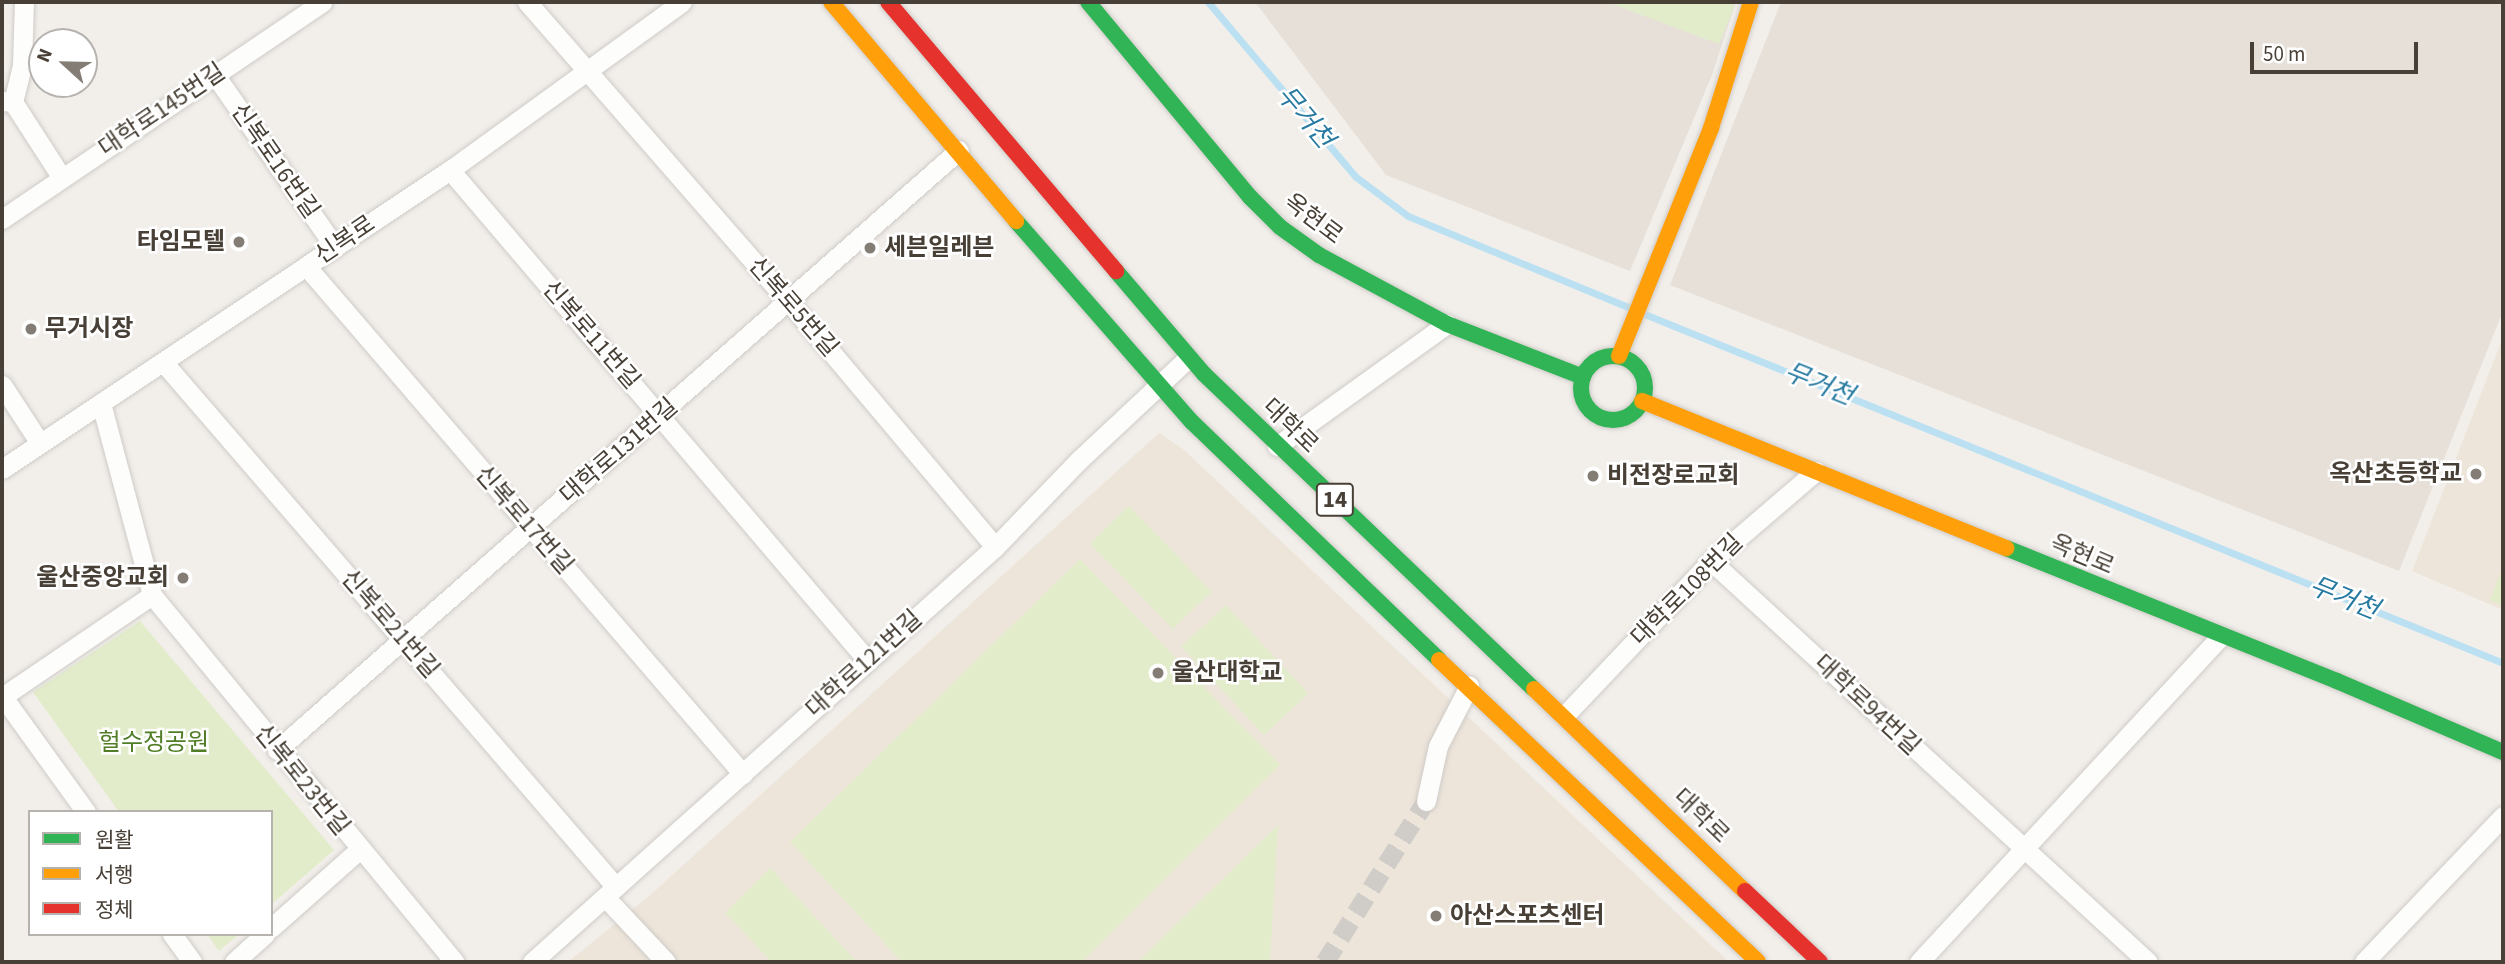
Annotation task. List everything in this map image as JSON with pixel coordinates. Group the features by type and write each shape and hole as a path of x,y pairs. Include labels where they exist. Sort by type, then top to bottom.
{"main road":[{"name":"14","path":"831,2 1158,386 1282,510 1715,922 1769,953"},
{"name":"대학로","path":"888,2 1188,358 1277,446 1821,962"},
{"name":"옥현로","path":"1088,2 1250,197 1280,227 1319,255 1447,324 1583,377"},
{"path":"1619,356 1711,128 1751,2"},
{"path":"1619,356 1640,372 1645,392 1642,401 1627,417 1605,420 1595,415 1582,398 1583,377 1596,361 1619,356"},
{"name":"옥현로","path":"1642,401 2220,637 2337,681 2503,752"},
{"path":"1746,890 1775,926 1769,953"}],"street":[{"path":"24,2 22,65 7,101 62,178"},
{"name":"대학로145번길","path":"2,219 323,2"},
{"name":"신복로5번길","path":"527,2 789,302 995,547"},
{"name":"신복로","path":"2,469 450,170 682,2"},
{"name":"신복로16번길","path":"215,75 335,247"},
{"name":"대학로131번길","path":"277,750 959,150"},
{"name":"신복로11번길","path":"450,170 868,661"},
{"name":"신복로17번길","path":"306,266 743,774"},
{"path":"1277,446 1447,324"},
{"name":"대학로121번길","path":"532,962 995,547 1079,460 1188,358"},
{"name":"신복로21번길","path":"163,362 403,640 666,962"},
{"path":"2,386 40,443"},
{"name":"신복로23번길","path":"101,402 152,595 359,850 454,962"},
{"name":"대학로108번길","path":"1564,716 1711,561 1816,471"},
{"name":"대학로94번길","path":"1711,561 2148,962"},
{"path":"85,810 2,697 152,595"},
{"path":"1919,962 2220,637"},
{"path":"1426,801 1438,746 1469,686"},
{"path":"2364,962 2503,816"},
{"path":"273,926 359,850"},
{"path":"173,936 192,962"},
{"path":"234,962 263,936"}],"shaded area":[{"path":"1255,2 1736,2 1712,75 1630,271 1386,175"},
{"path":"1781,2 2503,2 2503,311 2399,571 1670,285"},
{"name":"옥산초등학교","path":"2503,337 2503,610 2412,571"},
{"name":"울산대학교","path":"1159,433 1183,449 1729,962 568,962 648,897"}],"green space":[{"path":"1607,2 1736,2 1719,44"},
{"path":"1129,506 1212,592 1173,629 1090,544"},
{"path":"1080,559 1280,765 1082,962 902,962 790,842"},
{"path":"2503,566 2503,606 2490,600"},
{"path":"1226,605 1309,693 1264,735 1181,647"},
{"name":"헐수정공원","path":"140,621 334,850 273,903 273,810 118,810 33,692"},
{"path":"1278,825 1270,962 1138,962"},
{"path":"770,868 857,962 772,962 725,913"},
{"path":"208,936 237,936 219,951"}],"waterway":[{"name":"무거천","path":"1208,2 1356,177 1408,216 1630,308"},
{"name":"무거천","path":"1642,313 2503,663"}],"tunnel":[{"path":"1325,962 1426,801"}],"traffic: fast":[{"path":"1088,2 1250,197 1280,227 1319,255 1447,324 1583,377"},
{"path":"1016,221 1192,422 1439,660"},
{"path":"1116,271 1204,374 1534,689"},
{"path":"1613,356 1631,362 1639,370 1645,388 1639,406 1631,414 1613,420 1595,414 1587,406 1581,388 1587,370 1595,362 1613,356"},
{"path":"2006,548 2337,681 2503,752"}],"traffic: slow":[{"path":"831,2 1016,221"},
{"path":"1619,356 1711,128 1751,2"},
{"path":"1642,401 2006,548"},
{"path":"1439,660 1758,962"},
{"path":"1534,689 1745,891"}],"traffic: jam":[{"path":"888,2 1116,271"},
{"path":"1745,891 1820,962"}],"place":[{"name":"타임모텔","path":"239,242"},
{"name":"세븐일레븐","path":"870,248"},
{"name":"무거시장","path":"31,329"},
{"name":"옥산초등학교","path":"2476,474"},
{"name":"비전장로교회","path":"1593,476"},
{"name":"울산중앙교회","path":"183,578"},
{"name":"울산대학교","path":"1158,673"},
{"name":"아산스포츠센터","path":"1436,916"}]}
